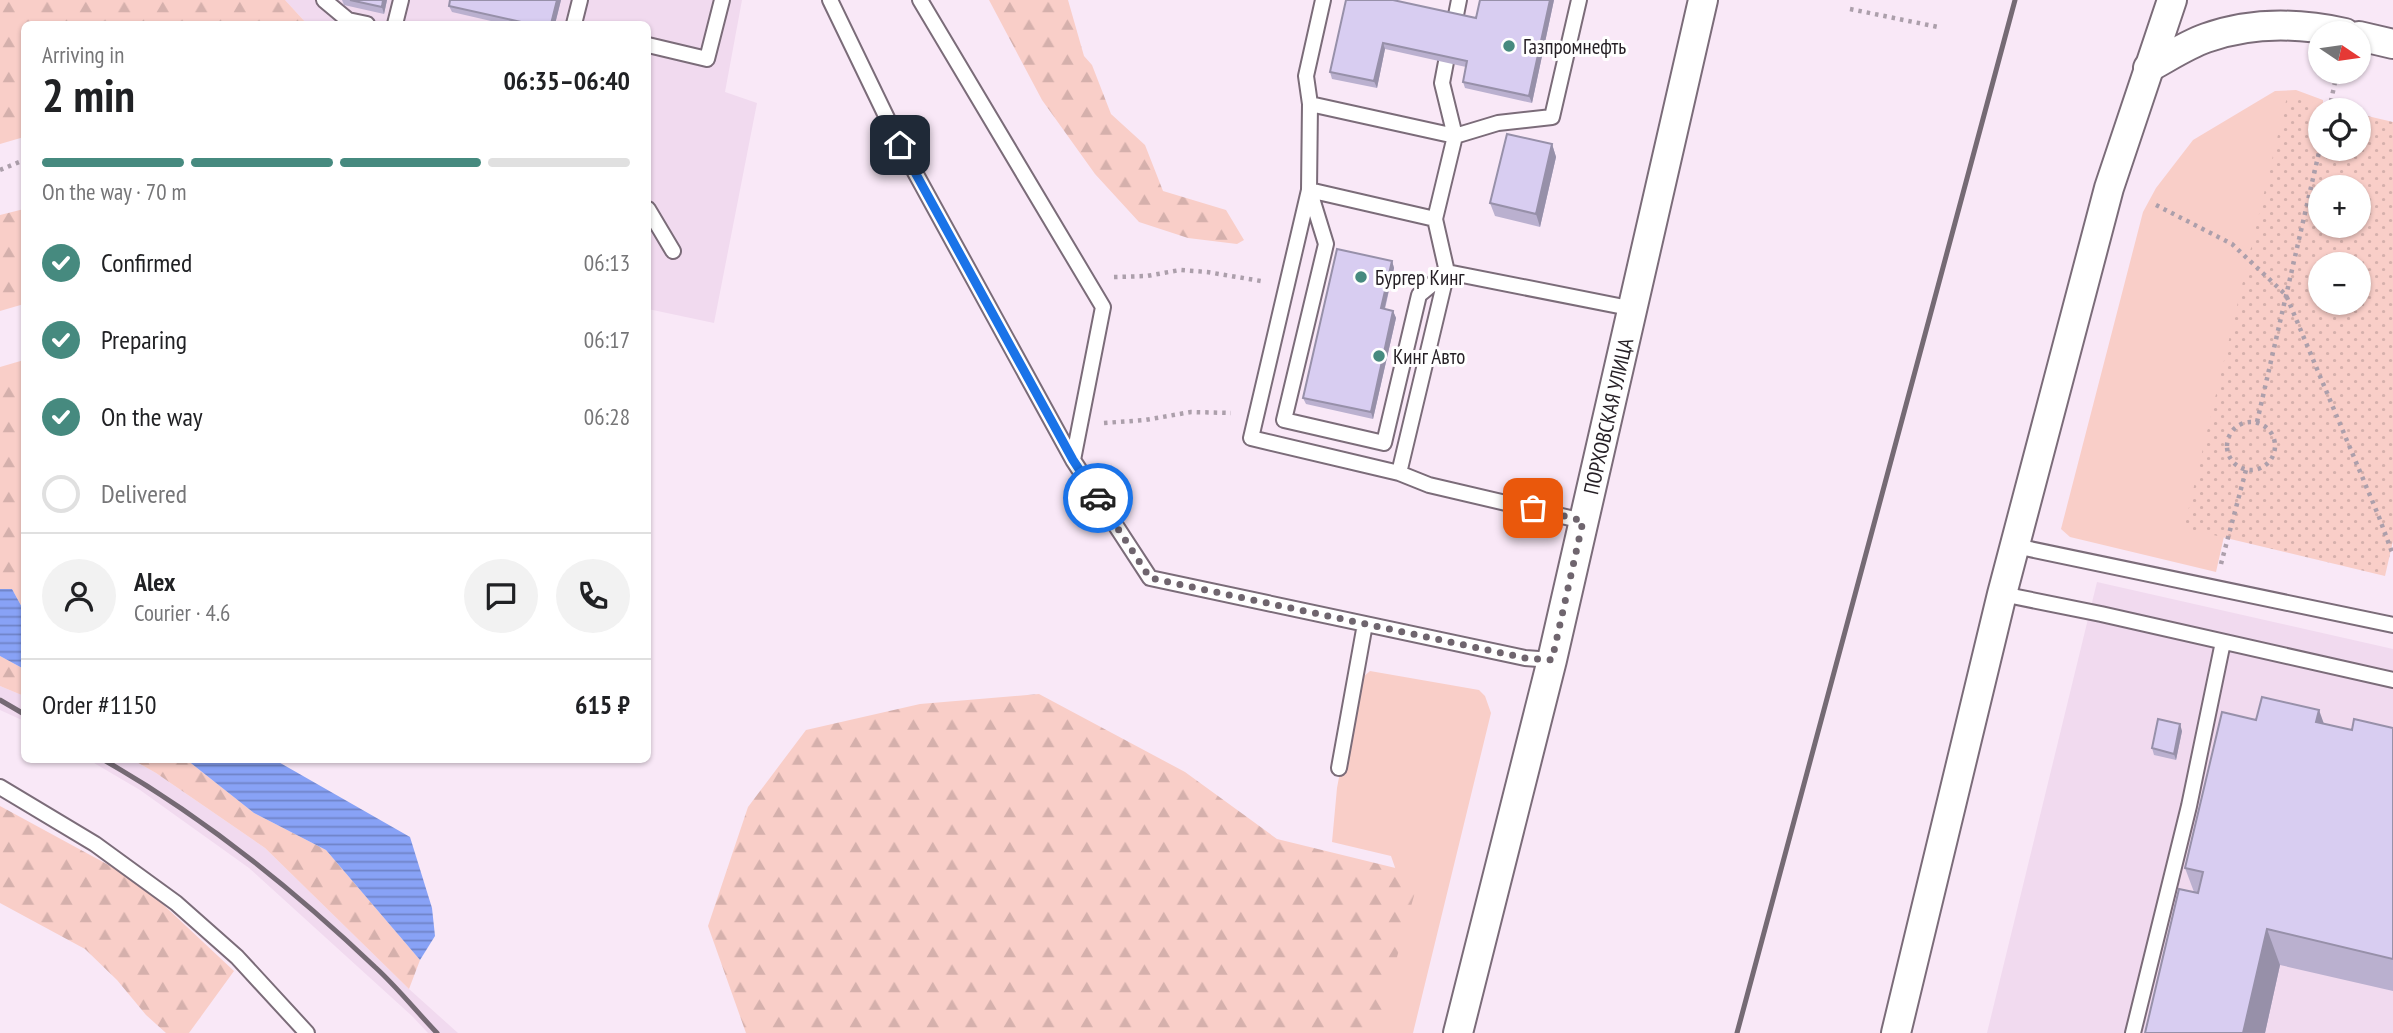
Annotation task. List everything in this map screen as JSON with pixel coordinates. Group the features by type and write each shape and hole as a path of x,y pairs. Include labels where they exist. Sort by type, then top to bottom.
{"street":[{"name":"ПОРХОВСКАЯ УЛИЦА","path":"1458,1033 1552,660 1703,0"},
{"path":"1896,1033 2002,594 2109,188 2172,0"},
{"path":"2148,68 2205,38 2246,27 2308,28"},
{"path":"2371,39 2393,44"}],"lane":[{"path":"324,0 353,21"},
{"path":"396,21 401,0"},
{"path":"575,21 580,0"},
{"path":"651,46 707,59 722,0"},
{"path":"830,0 900,145 1073,460 1150,578 1525,658 1552,660"},
{"path":"920,0 1104,307 1073,460"},
{"path":"1323,0 1306,76 1310,104 1309,190 1251,438 1399,473 1429,485 1583,521"},
{"path":"1455,20 1459,0"},
{"path":"1310,104 1455,136 1498,123 1552,117 1579,0"},
{"path":"1399,473 1447,272 1435,219 1455,136 1442,83 1446,62"},
{"path":"1309,190 1435,219"},
{"path":"1309,190 1326,244 1284,420 1384,443 1419,295 1447,272"},
{"path":"651,214 673,251"},
{"path":"1447,272 1634,309"},
{"path":"2015,546 2393,625"},
{"path":"2002,594 2393,680"},
{"path":"1339,768 1365,624"},
{"path":"2133,1033 2189,806 2223,642"},
{"path":"0,787 95,844 176,903 237,957 307,1033"}],"path":[{"path":"1850,9 1938,27"},
{"path":"0,170 21,161"},
{"path":"2257,422 2317,161"},
{"path":"2156,205 2232,244 2286,296 2393,555"},
{"path":"1086,279 1147,276 1180,270 1286,286"},
{"path":"1079,425 1145,420 1191,412 1256,413"},
{"path":"2257,422 2272,433 2275,451 2272,460 2264,466 2256,470 2246,470 2231,459 2228,440 2238,425 2257,422"},
{"path":"2227,540 2246,470"}],"shaded area":[{"path":"285,0 742,0 725,92 757,103 714,323 651,310 651,21 304,21"},
{"path":"2097,582 2393,649 2393,1033 1987,1033"},
{"path":"0,686 21,695 21,720 0,710"},
{"path":"94,763 138,763 265,848 409,989 458,1033 428,1033 249,868 140,790"}],"green space":[{"path":"0,0 285,0 304,21 21,21 21,138 0,144"},
{"path":"989,0 1068,0 1084,56 1092,65 1111,114 1145,145 1163,191 1226,210 1244,240 1237,244 1188,238 1139,222 1095,174 1042,100"},
{"path":"2296,90 2318,98 2308,98 2309,161 2216,572 2070,537 2061,529 2143,212 2156,188 2193,140 2275,91"},
{"path":"2287,97 2308,102 2308,161 2371,161 2371,117 2393,122 2393,541 2385,576 2184,528"},
{"path":"21,210 21,305 0,311 0,215"},
{"path":"21,361 21,606 12,589 0,589 0,367"},
{"path":"0,656 21,667 21,695 0,686"},
{"path":"1370,671 1479,690 1485,696 1491,713 1413,1033 1368,1033 1407,902 1391,856 1332,842 1337,788 1357,682"},
{"path":"1039,694 1185,772 1277,839 1420,874 1376,1033 746,1033 708,926 748,807 806,730 920,704"},
{"path":"138,763 191,763 254,813 326,850 420,960 409,989 265,848"},
{"path":"0,806 138,881 234,971 189,1033 166,1033 85,949 0,903"}],"water":[{"path":"0,589 12,589 21,606 21,667 0,656"},
{"path":"191,763 280,763 410,837 432,908 435,936 420,960 326,850 254,813"}],"building":[{"path":"350,0 383,0 382,7"},
{"path":"450,0 557,0 552,21 516,21 449,6"},
{"path":"1346,0 1393,0 1476,18 1480,0 1550,0 1529,96 1463,82 1467,61 1383,43 1374,81 1330,72"},
{"path":"1507,134 1552,144 1536,214 1490,203"},
{"path":"1337,249 1392,261 1381,308 1393,311 1371,412 1303,398"},
{"path":"2262,697 2319,710 2316,722 2352,730 2354,719 2393,728 2393,959 2267,929 2243,1033 2145,1033 2179,889 2198,893 2203,872 2185,868 2222,712 2256,720"},
{"path":"2158,719 2180,724 2174,754 2152,748"}],"railway":[{"path":"1737,1033 2015,0"},
{"path":"0,700 21,712"},
{"path":"109,763 211,829 279,882 383,975 437,1033"}],"way so far":[{"path":"1098,498 1150,578 1525,658 1552,660 1583,521 1533,508"}],"place":[{"name":"Газпромнефть","path":"1509,46"},
{"name":"Бургер Кинг","path":"1361,277"},
{"name":"Кинг Авто","path":"1379,356"}],"route":[{"path":"900,145 1073,460 1098,498"}]}
